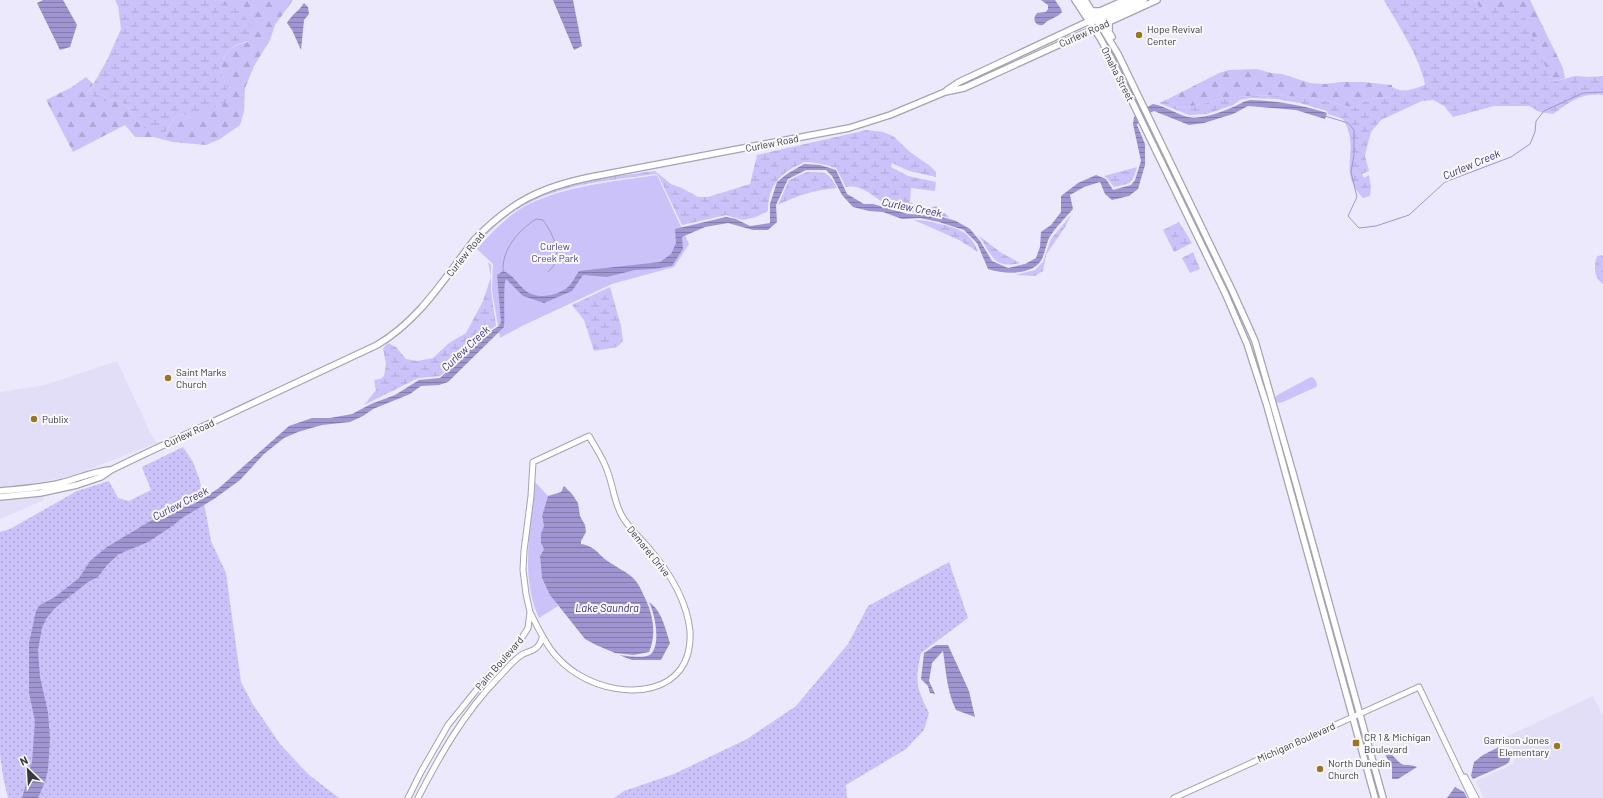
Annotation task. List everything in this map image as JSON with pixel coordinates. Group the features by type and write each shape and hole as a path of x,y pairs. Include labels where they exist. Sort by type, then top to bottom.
{"main road":[{"name":"Omaha Street","path":"1075,0 1093,23 1133,84 1255,341 1383,798"},
{"path":"1079,0 1093,23 1144,0"},
{"name":"Omaha Street","path":"1085,0 1092,11 1093,23 1100,38 1225,293 1252,356 1375,798"},
{"path":"1092,11 1100,11 1125,0"},
{"name":"Curlew Road","path":"0,497 65,489 101,477 111,470 385,341 399,331 417,314 475,239 485,229 506,211 524,199 539,192 569,182 849,128 890,115 945,92 964,88 1009,67 1134,0"},
{"name":"Curlew Road","path":"945,92 959,82 1093,23 1110,22 1157,0"},
{"path":"1110,22 1109,32 1125,61 1126,72"},
{"name":"Curlew Road","path":"0,492 48,486 98,471 111,470"}],"street":[{"name":"Palm Boulevard","path":"408,798 420,772 448,726 528,628 530,612 523,570 533,462 589,436"},
{"name":"Demaret Drive","path":"530,612 542,638 557,659 578,675 600,686 628,690 644,690 656,687 665,683 684,664 688,655 690,638 689,623 677,590 659,561 631,529 622,515 613,494 607,470 589,436"},
{"name":"Palm Boulevard","path":"418,798 440,755 472,708 516,660 523,654 535,649 541,642 542,638"},
{"path":"535,649 549,649"},
{"name":"Michigan Boulevard","path":"1174,798 1419,687 1448,746"},
{"path":"1448,746 1472,798"},
{"path":"1448,746 1454,754 1476,798"}],"shaded area":[{"path":"117,361 150,432 157,443 74,475 38,483 38,485 0,488 0,392 45,385"},
{"path":"42,495 44,500 0,519 0,500"},
{"name":"Garrison Jones Elementary","path":"1593,696 1603,716 1603,798 1484,798 1476,781 1513,764 1515,755 1506,737"}],"green space":[{"path":"115,0 215,0 239,10 247,20 251,30 247,39 248,41 229,50 220,69 227,86 229,100 201,115 191,118 184,114 175,117 165,133 149,131 140,125 127,107 119,100 99,102 89,92 107,60 121,29 118,6"},
{"path":"215,0 293,0 275,25 270,40 254,66 245,88 244,112 240,125 220,139 206,145 173,142 153,137 135,137 125,125 73,152 46,100 72,87 86,77 93,84 89,92 99,101 119,100 127,107 135,118 165,133 175,117 184,114 191,118 204,113 213,106 227,86 220,69 226,54 237,45 248,42 226,6"},
{"path":"1384,0 1474,0 1479,7 1521,9 1552,82 1575,76 1603,76 1603,95 1588,95 1576,99 1553,114 1540,112 1529,106 1494,106 1453,117 1444,106 1433,100 1422,101 1381,120 1371,132 1365,156 1369,171 1362,174 1364,178 1369,175 1371,187 1370,196 1363,198 1356,189 1350,174 1350,142 1347,127 1343,119 1328,114 1327,111 1300,103 1276,99 1250,98 1240,100 1233,105 1207,114 1189,115 1159,103 1168,99 1179,108 1215,100 1243,96 1291,96 1322,100 1353,108 1370,99 1389,97 1397,89 1414,89 1425,85 1423,75 1414,53"},
{"path":"1474,0 1530,0 1563,68 1565,78 1552,82 1543,63 1488,7 1479,7"},
{"path":"1257,69 1282,74 1310,83 1324,84 1363,82 1392,85 1392,87 1397,89 1389,97 1370,99 1353,108 1322,100 1290,96 1243,96 1215,100 1179,108 1168,99 1219,73 1229,70"},
{"path":"867,130 883,132 893,136 910,152 936,172 936,177 909,171 892,163 891,167 908,176 936,182 935,191 911,188 910,202 925,210 936,206 950,218 894,209 864,190 846,187 836,168 817,163 805,162 782,175 771,190 768,211 756,217 743,220 726,215 682,225 658,175 656,174 584,185 561,190 539,198 518,209 499,223 481,241 480,237 513,209 525,201 556,188 588,180 655,171 671,184 698,197 708,197 750,184 757,155"},
{"path":"1137,167 1132,180 1124,185 1114,187 1104,176"},
{"path":"807,172 818,172 828,175 837,188 822,190 792,198 778,205 789,180"},
{"name":"Curlew Creek Park","path":"657,175 689,244 674,267 612,284 522,326 500,338 492,290 493,264 477,249 494,231 525,206 557,193 590,185"},
{"path":"1071,215 1065,227 1046,255 1043,271 1035,276 1015,275 1035,270 1043,262 1051,239"},
{"path":"914,220 939,224 959,230 970,238 978,252 959,240"},
{"path":"1179,222 1192,243 1174,252 1163,230"},
{"path":"978,235 1000,252 1020,263 1011,265 998,262 990,254"},
{"path":"1193,252 1200,269 1190,273 1182,258"},
{"path":"1603,255 1603,284 1597,278 1595,264 1597,256"},
{"path":"488,262 491,265 491,277"},
{"path":"491,277 491,290 496,326 488,331 440,376 418,378 364,405 376,390 374,380 380,379 384,376 386,364 383,348 388,343 396,347 406,359 417,361 433,358 449,343 466,333 483,301"},
{"path":"610,287 621,326 623,341 617,347 594,351 584,320 572,305"},
{"path":"1311,377 1316,381 1316,387 1283,402 1276,402 1275,397 1279,394"},
{"path":"183,447 193,462 200,481 211,541 226,573 241,682 252,703 280,744 308,774 339,798 8,798 0,754 0,532 10,529 77,491 109,481 118,498 129,501 151,490 142,467"},
{"path":"534,481 548,496 542,516 544,526 541,543 544,549 540,556 542,578 558,606 539,618 533,601 528,568"},
{"path":"949,562 968,618 921,653 917,678 921,697 929,713 924,730 906,749 846,785 847,798 614,798 624,791 674,774 747,739 796,706 848,644 868,606"}],"water":[{"path":"43,0 63,0 77,25 70,47 60,50 37,3"},
{"path":"553,0 573,0 582,46 574,50"},
{"path":"1041,0 1055,0 1062,12 1043,25 1035,22 1035,16 1037,13 1046,12 1048,9 1048,5"},
{"path":"304,3 308,7 309,14 304,20 301,50 292,30 287,23"},
{"path":"1250,100 1289,104 1327,113 1325,119 1296,110 1248,106 1233,114 1204,123 1189,125 1154,111 1148,113 1138,122 1137,125 1145,144 1145,165 1138,189 1129,196 1112,200 1105,194 1100,182 1084,187 1070,195 1073,209 1049,238 1042,259 1038,265 1025,271 1009,273 988,269 977,243 964,230 920,218 902,219 883,212 869,211 853,207 842,195 832,176 826,170 806,170 788,179 776,205 777,222 768,230 753,230 728,223 705,227 682,237 683,249 672,266 635,270 607,277 583,275 572,291 544,303 523,296 506,279 504,327 448,382 439,385 421,386 410,394 373,409 350,422 322,425 284,438 264,454 240,480 214,499 182,518 148,542 119,554 107,565 98,577 88,582 55,608 46,619 42,628 38,650 40,677 48,712 50,739 48,770 45,782 38,798 22,798 32,762 35,721 29,693 29,643 36,611 40,605 55,597 79,578 90,561 107,547 157,517 194,504 219,488 289,426 312,418 330,418 352,414 371,404 395,395 419,380 440,378 489,332 499,326 501,322 497,275 503,271 513,277 526,291 531,294 548,296 565,289 579,271 660,262 671,254 676,243 675,229 726,217 736,219 750,226 770,223 770,204 777,182 804,164 820,165 836,170 847,194 864,204 873,204 908,214 942,217 956,221 970,229 980,241 992,261 1008,268 1025,264 1036,258 1040,247 1041,232 1051,225 1061,212 1061,196 1078,183 1096,175 1106,179 1113,190 1131,185 1135,180 1141,161 1133,124 1134,117 1140,111 1153,104 1193,118 1217,113"},
{"name":"Lake Saundra","path":"564,486 578,503 580,516 585,525 586,532 581,544 594,549 609,562 629,575 634,579 640,588 649,607 653,627 653,640 649,652 634,655 615,653 585,639 550,595 542,578 540,556 544,549 541,543 541,534 544,526 542,516 548,496 561,492"},
{"path":"649,602 660,615 670,643 661,660 632,660 619,655 636,657 648,656 654,649 656,643 656,628"},
{"path":"936,645 948,645 969,691 975,717 956,710 949,689 943,651 932,663 929,681 935,694 930,693 928,686 921,679 924,653"},
{"path":"1499,747 1511,756 1509,762 1473,779 1471,776 1474,762 1483,755"},
{"path":"1388,750 1402,764 1417,767 1398,779 1392,779 1392,768 1385,754"},
{"path":"1455,787 1464,792 1467,798 1447,798"}],"waterway":[{"name":"Curlew Creek","path":"1325,116 1348,123 1354,130 1354,155 1351,172 1357,197 1348,216 1359,228 1376,226 1409,215 1445,182 1511,157 1530,144 1535,132 1536,121 1544,111 1583,93 1603,92"},
{"path":"503,271 505,255 512,241 523,229 536,219 543,220 552,235 556,248 557,254 554,266 548,272"}],"place":[{"name":"Hope Revival Center","path":"1139,35"},
{"name":"Saint Marks Church","path":"168,378"},
{"name":"Publix","path":"34,419"},
{"name":"CR 1 & Michigan Boulevard","path":"1356,743"},
{"name":"Garrison Jones Elementary","path":"1557,746"},
{"name":"North Dunedin Church","path":"1320,769"}]}
